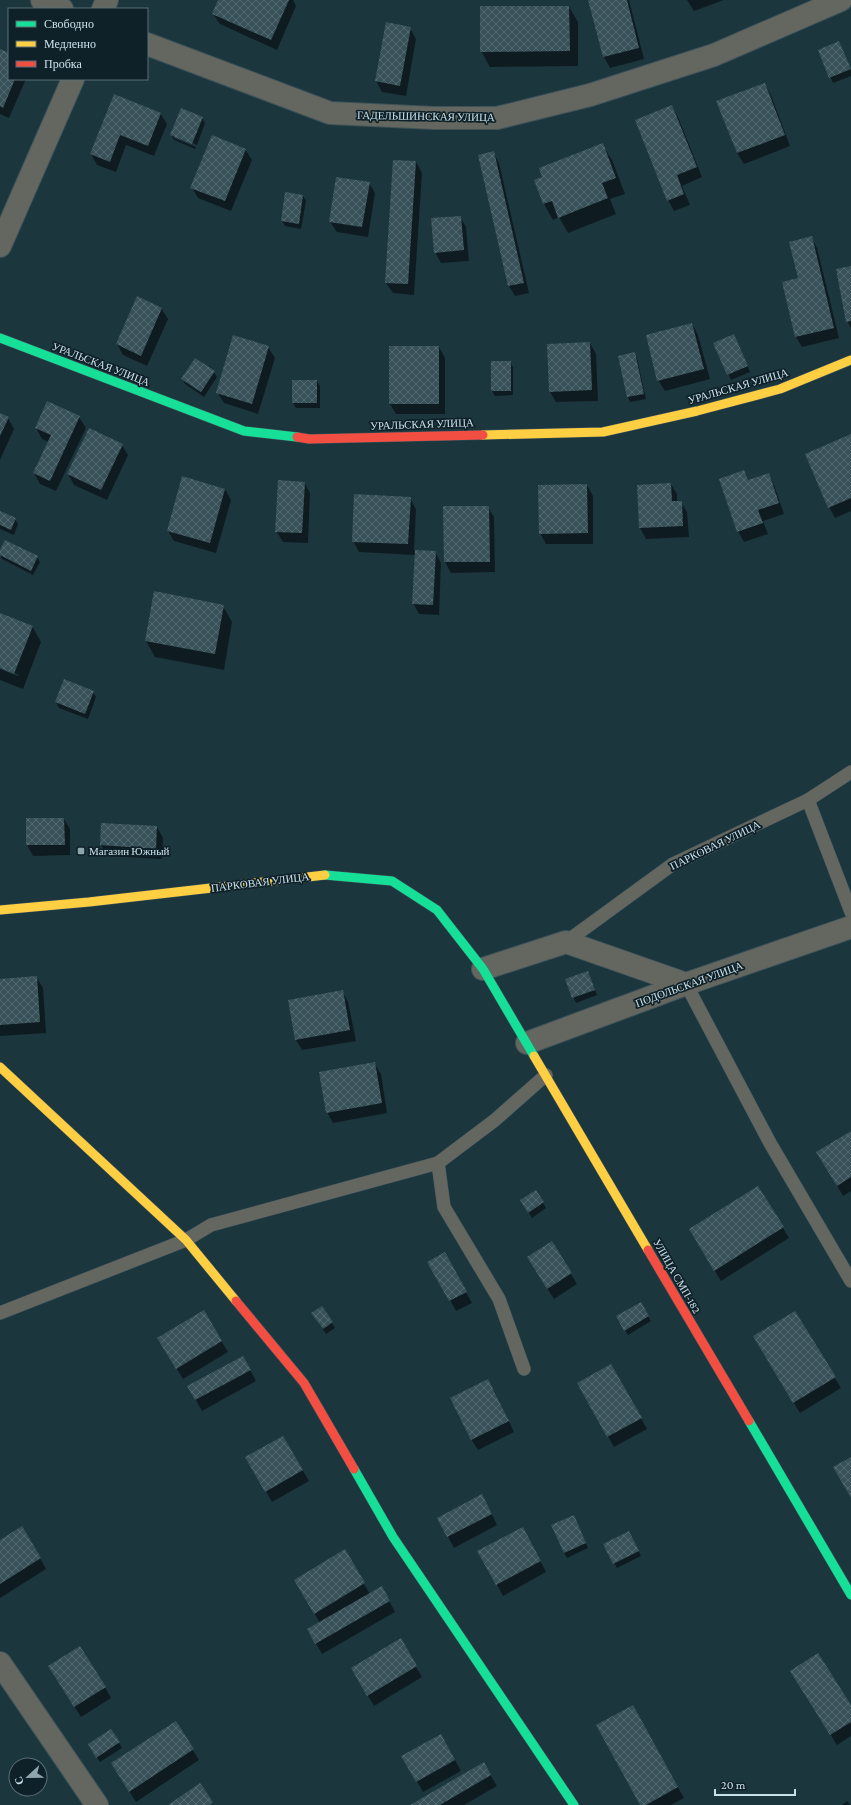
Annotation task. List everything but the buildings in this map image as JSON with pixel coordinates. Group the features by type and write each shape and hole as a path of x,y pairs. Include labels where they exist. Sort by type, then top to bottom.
{"street":[{"path":"42,0 60,8"},
{"name":"ГАДЕЛЬШИНСКАЯ УЛИЦА","path":"148,44 330,113 434,118 498,118 590,95 714,55 841,0"},
{"path":"0,246 73,80"},
{"name":"УРАЛЬСКАЯ УЛИЦА","path":"0,338 244,431 309,439 603,432 697,411 780,389 851,360"},
{"name":"ПАРКОВАЯ УЛИЦА","path":"0,910 89,902 320,875 392,881 437,910 483,969"},
{"name":"ПОДОЛЬСКАЯ УЛИЦА","path":"527,1043 686,984 851,927"},
{"path":"483,969 566,942 686,984"},
{"name":"УЛИЦА СМП-182","path":"483,969 851,1596"},
{"path":"0,1067 186,1240 304,1383 393,1537 574,1805"},
{"path":"0,1663 97,1805"}],"lane":[{"name":"ПАРКОВАЯ УЛИЦА","path":"566,942 673,864 808,800 851,772"},
{"path":"808,800 851,912"},
{"path":"686,984 770,1143 851,1281"},
{"path":"0,1313 186,1240 211,1225 438,1163 495,1120 546,1075"},
{"path":"438,1163 444,1207 499,1299 524,1369"}],"traffic: fast":[{"path":"0,338 244,431 297,437"},
{"path":"325,875 392,881 437,910 483,969 534,1056"},
{"path":"749,1421 851,1595"},
{"path":"354,1469 393,1537 574,1805"}],"traffic: slow":[{"path":"483,435 603,432 697,411 780,389 851,360"},
{"path":"0,910 89,902 325,875"},
{"path":"534,1056 648,1250"},
{"path":"0,1067 186,1240 236,1301"}],"traffic: jam":[{"path":"297,437 309,439 483,435"},
{"path":"648,1250 749,1421"},
{"path":"236,1301 304,1383 354,1469"}],"place":[{"name":"Магазин Южный","path":"81,851"}]}
